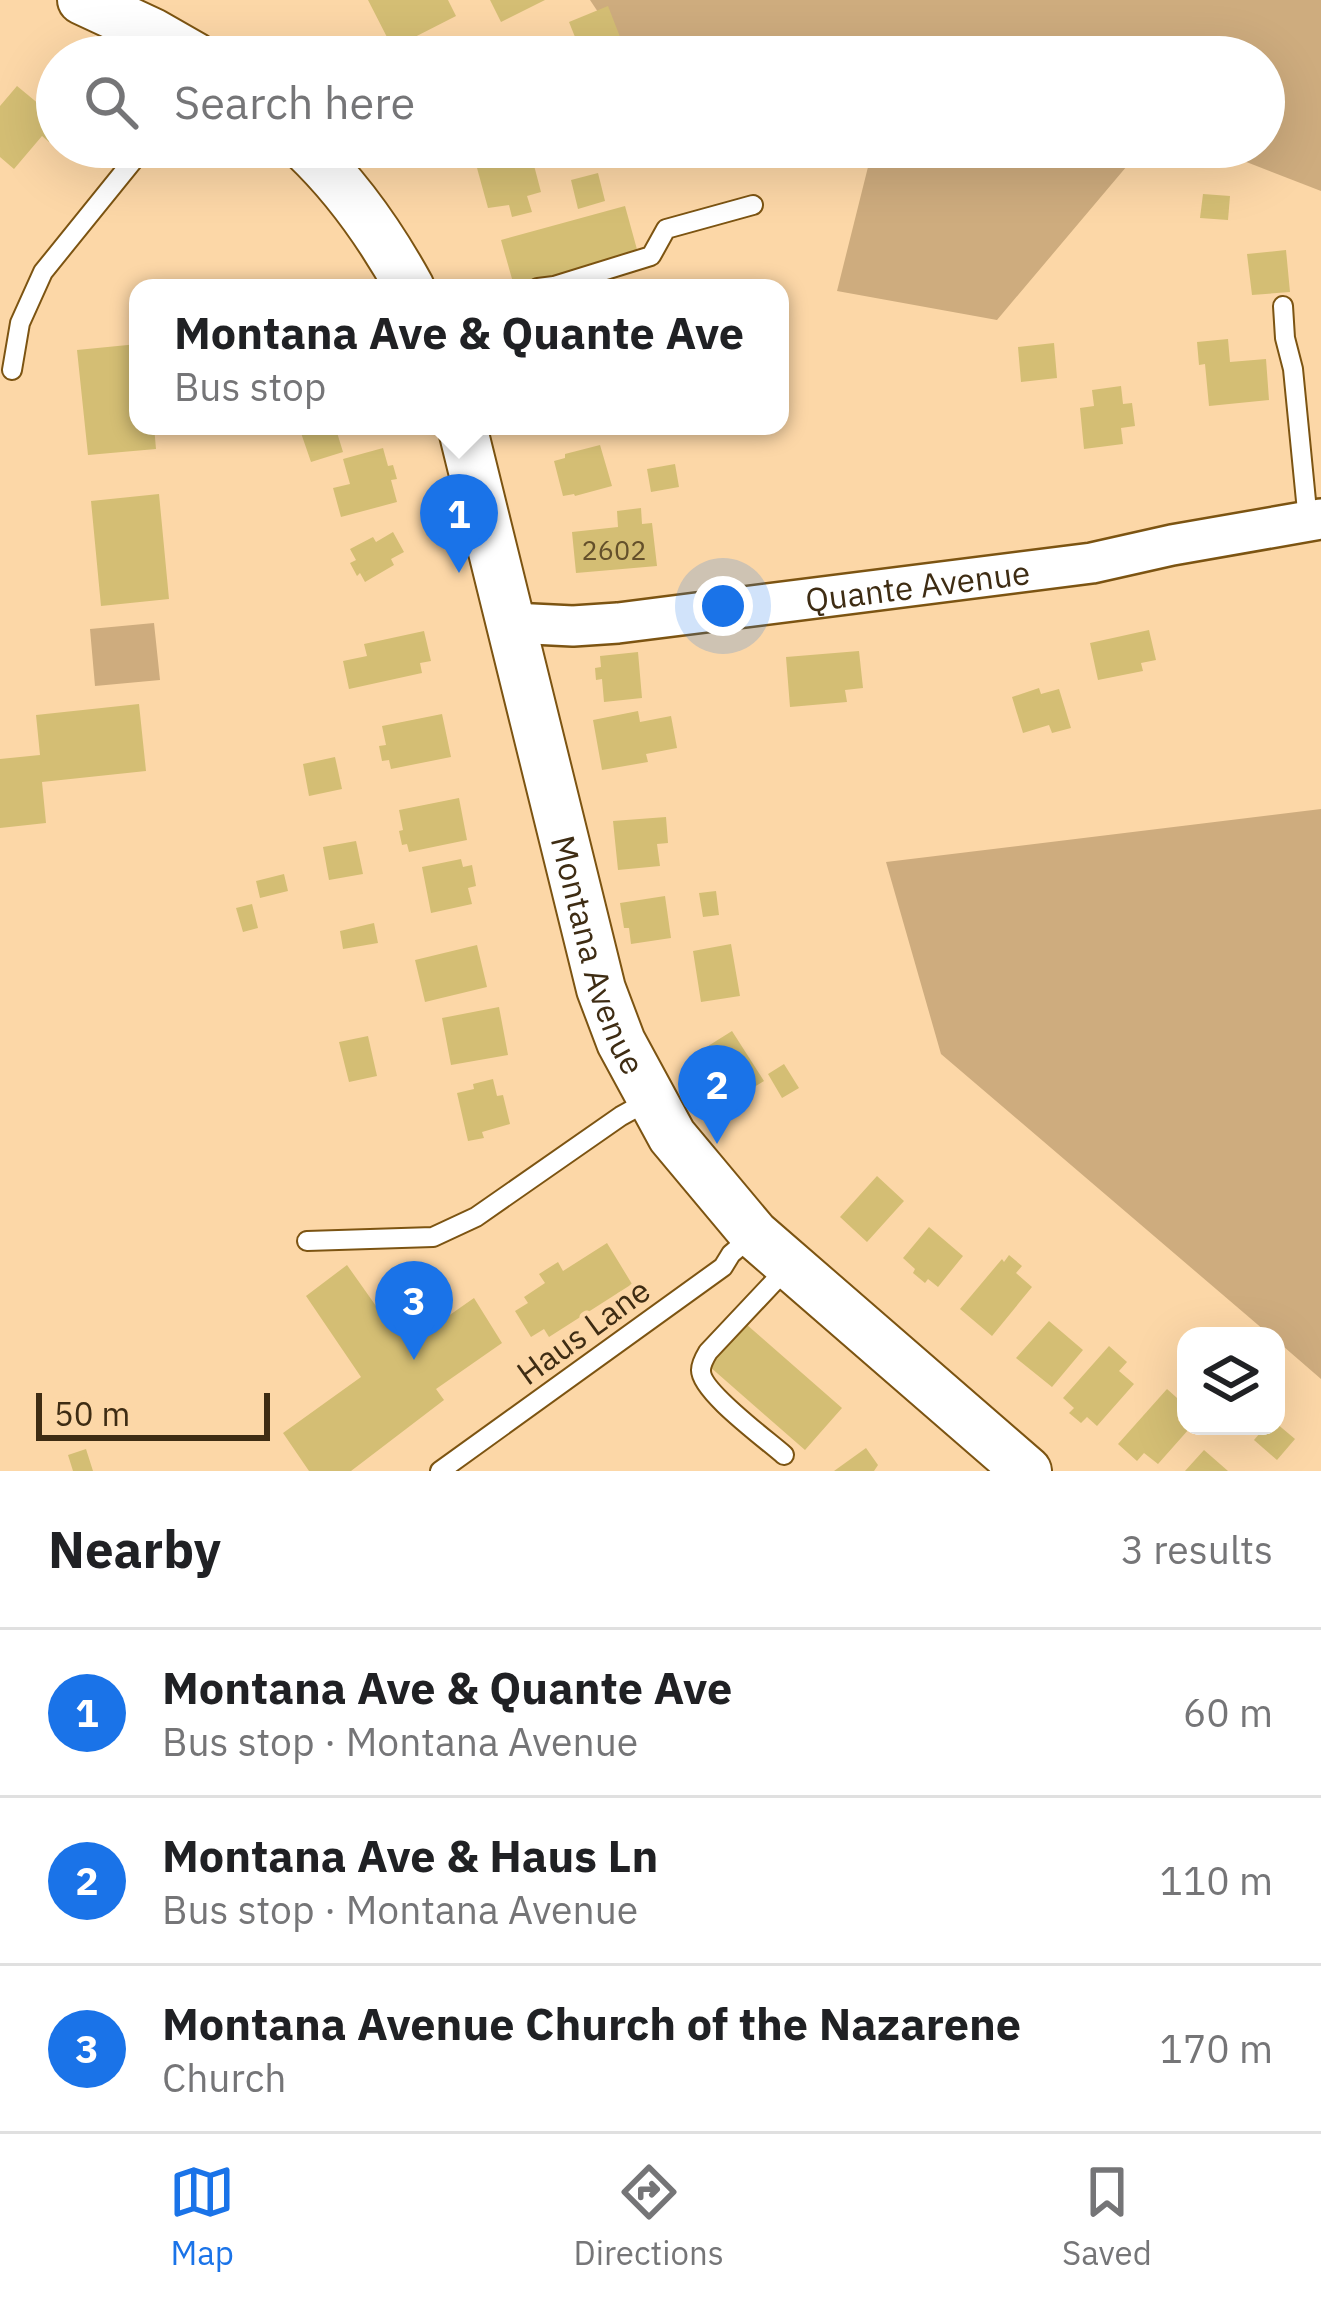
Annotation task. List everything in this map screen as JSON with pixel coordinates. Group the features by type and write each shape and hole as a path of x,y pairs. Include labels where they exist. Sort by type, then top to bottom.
{"street":[{"path":"82,0 158,36"},
{"path":"327,168 404,279"},
{"name":"Montana Avenue","path":"464,435 601,989 650,1100 672,1136 754,1234 1028,1471"},
{"name":"Quante Avenue","path":"512,623 618,623 1092,563 1314,520"}],"lane":[{"path":"11,370 20,323 43,272 127,168"},
{"path":"577,279 651,256 666,229 753,205"},
{"path":"1283,306 1314,520"},
{"path":"307,1241 434,1238 476,1217 650,1100"},
{"name":"Haus Lane","path":"440,1471 723,1267 754,1234"},
{"path":"784,1455 710,1390 701,1376 701,1365 790,1265"}],"shaded area":[{"path":"590,0 1321,0 1321,191 1262,168 1285,168 1285,36 614,36"},
{"path":"868,168 1125,168 997,320 837,291"},
{"path":"154,623 160,680 95,686 90,629"},
{"path":"1321,809 1321,1379 1285,1348 1285,1327 1260,1327 941,1054 886,862"}],"building":[{"path":"368,0 448,0 456,16 417,36 386,36"},
{"path":"490,0 545,0 501,22"},
{"path":"608,6 620,36 575,36 569,22"},
{"path":"17,86 36,102 36,143 14,169 0,157 0,106"},
{"path":"477,168 535,168 541,192 527,196 532,212 512,217 509,205 488,208"},
{"path":"598,173 605,201 578,209 571,180"},
{"path":"1203,194 1230,196 1228,220 1200,218"},
{"path":"625,206 638,253 540,279 512,279 501,240"},
{"path":"1286,250 1290,292 1252,295 1247,254"},
{"path":"1228,339 1230,362 1266,359 1269,400 1209,406 1205,364 1199,365 1197,342"},
{"path":"1054,343 1057,378 1021,382 1018,347"},
{"path":"129,345 129,435 155,435 156,449 88,455 77,350"},
{"path":"1121,386 1123,404 1132,403 1135,426 1121,428 1123,444 1084,449 1080,408 1094,406 1092,390"},
{"path":"302,435 338,435 343,452 311,462"},
{"path":"600,445 612,486 563,496 554,461"},
{"path":"383,448 397,479 391,480 397,502 341,517 333,488 350,484 343,459"},
{"path":"675,464 679,487 651,492 647,469"},
{"path":"159,494 169,599 101,606 91,501"},
{"path":"641,508 642,524 652,523 657,566 576,573 572,532 618,527 617,511"},
{"path":"393,532 404,552 391,559 394,565 365,582 350,563 356,560 350,549"},
{"path":"1149,630 1156,660 1141,663 1143,671 1098,680 1090,643"},
{"path":"424,631 431,661 420,663 422,673 349,689 343,661 367,656 364,644"},
{"path":"859,651 863,688 845,690 847,702 790,707 786,657"},
{"path":"638,652 642,698 604,702 602,679 596,680 600,656"},
{"path":"1039,688 1041,694 1059,689 1071,728 1052,733 1049,725 1023,733 1012,697"},
{"path":"139,704 146,771 42,782 46,823 0,828 0,759 40,755 36,715"},
{"path":"638,711 640,722 671,716 677,748 646,754 648,762 602,770 593,720"},
{"path":"442,714 451,757 391,769 389,760 382,761 379,746 386,745 382,726"},
{"path":"335,757 342,789 309,796 303,764"},
{"path":"459,798 467,840 409,852 407,844 402,845 399,810"},
{"path":"666,817 668,843 657,844 660,866 618,870 613,821"},
{"path":"356,841 363,874 329,880 323,847"},
{"path":"461,859 463,867 472,865 476,886 468,888 472,904 431,913 422,867"},
{"path":"284,874 288,891 260,898 256,881"},
{"path":"716,891 719,915 703,917 699,893"},
{"path":"665,896 671,938 631,944 620,903"},
{"path":"252,904 258,928 243,932 236,908"},
{"path":"374,923 378,943 343,949 340,931"},
{"path":"731,944 740,996 701,1002 693,951"},
{"path":"477,945 487,987 425,1002 415,960"},
{"path":"499,1007 508,1055 451,1065 442,1018"},
{"path":"732,1031 764,1081 728,1103 697,1053"},
{"path":"368,1036 377,1076 349,1082 339,1042"},
{"path":"784,1064 799,1088 782,1098 768,1074"},
{"path":"493,1079 497,1096 503,1095 510,1124 468,1141 457,1093"},
{"path":"877,1176 904,1201 867,1242 840,1217"},
{"path":"929,1227 963,1256 938,1287 928,1279 925,1283 903,1258"},
{"path":"607,1243 632,1284 549,1337 544,1329 531,1337 515,1311 528,1303 524,1297 545,1283 539,1274 558,1262 563,1271"},
{"path":"1009,1255 1022,1266 1016,1273 1032,1287 992,1336 960,1309"},
{"path":"347,1265 393,1330 402,1328 414,1340 474,1298 502,1343 436,1389 444,1400 351,1471 309,1471 283,1433 361,1377 306,1296"},
{"path":"1049,1321 1083,1350 1052,1387 1016,1358"},
{"path":"746,1324 842,1408 805,1450 709,1366"},
{"path":"1109,1346 1127,1362 1119,1371 1134,1384 1097,1426 1087,1417 1081,1423 1069,1413 1074,1408 1063,1398"},
{"path":"1167,1389 1177,1398 1177,1435 1184,1435 1158,1464 1144,1453 1137,1461 1118,1444"},
{"path":"1285,1431 1295,1439 1277,1460 1254,1440 1258,1435 1285,1435"},
{"path":"866,1448 878,1465 874,1471 834,1471"},
{"path":"86,1449 93,1471 73,1471 68,1455"},
{"path":"1204,1450 1228,1471 1185,1471"}],"place":[{"name":"Montana Ave & Quante Ave","path":"459,573"},
{"name":"Montana Ave & Haus Ln","path":"717,1144"},
{"name":"Montana Avenue Church of the Nazarene","path":"414,1360"}]}
